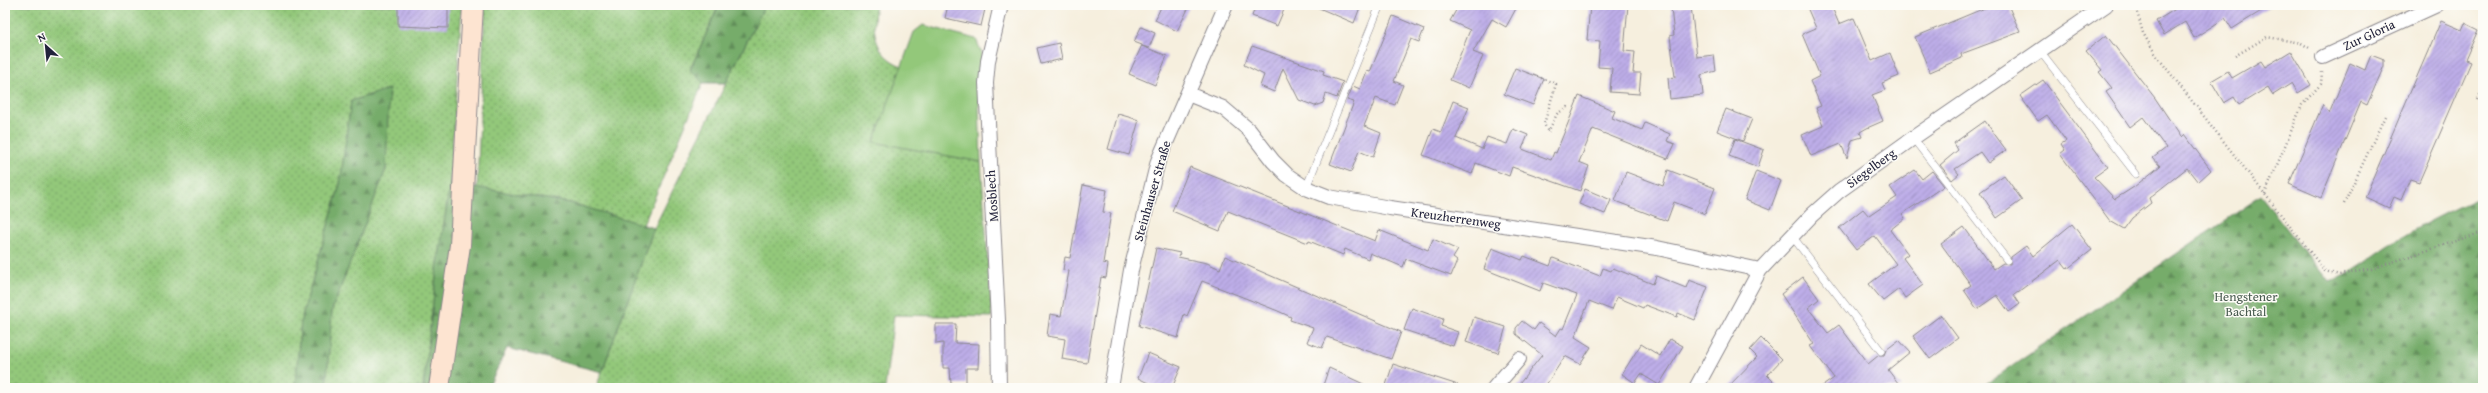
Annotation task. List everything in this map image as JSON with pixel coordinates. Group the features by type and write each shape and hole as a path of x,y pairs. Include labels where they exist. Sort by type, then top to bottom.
{"main road":[{"path":"439,388 460,245 473,5"}],"street":[{"name":"Mosblech","path":"999,388 998,320 986,83 988,61 1001,5"},
{"name":"Steinhauser Straße","path":"1111,388 1131,270 1147,200 1170,131 1188,94 1226,5"},
{"name":"Siegelberg","path":"1696,388 1760,270 1792,236 1839,191 2106,5"},
{"name":"Zur Gloria","path":"2323,57 2437,5"},
{"name":"Kreuzherrenweg","path":"1188,94 1223,108 1240,121 1273,161 1287,175 1306,188 1329,197 1390,208 1657,248 1760,270"},
{"path":"1494,388 1519,360"}],"lane":[{"path":"1306,188 1380,5"},
{"path":"2040,51 2136,174"},
{"path":"1913,138 2007,260"},
{"path":"1792,236 1881,351"}],"path":[{"path":"2135,5 2143,33 2156,55 2325,271 2339,276 2371,269 2483,232"},
{"path":"2235,56 2267,37 2300,43 2323,57 2321,84 2302,105 2265,194"},
{"path":"1541,78 1556,84 1544,124 1548,132 1557,114 1567,107 1570,108"},
{"path":"2478,100 2483,88"},
{"path":"2344,204 2386,114"}],"green space":[{"path":"5,5 462,5 450,183 436,277 423,388 326,388 332,310 386,169 388,89 351,101 340,184 301,320 295,388 5,388"},
{"path":"485,5 719,5 690,70 703,83 643,225 571,203 477,188"},
{"path":"719,5 765,5 726,83 703,83 690,70"},
{"path":"765,5 876,5 874,24 877,42 886,56 893,62 902,66 874,142 981,162 992,317 894,315 885,388 596,388 654,228"},
{"path":"923,25 976,39 983,56 979,105 981,162 874,142 914,32"},
{"path":"389,89 386,169 332,310 326,388 295,388 301,320 340,184 351,101"},
{"path":"450,183 571,203 654,228 602,372 507,348 488,388 423,388 436,277"},
{"name":"Hengstener Bachtal","path":"2261,196 2329,282 2353,270 2413,230 2447,212 2483,196 2483,388 1980,388"}],"building":[{"path":"398,5 448,5 448,28 398,26"},
{"path":"948,5 986,5 981,26 945,18"},
{"path":"1162,5 1190,5 1177,31 1155,20"},
{"path":"1256,5 1286,5 1277,26 1252,16"},
{"path":"1312,5 1361,5 1354,23"},
{"path":"1459,5 1518,5 1506,27 1492,19 1473,52 1483,56 1469,88 1450,80 1470,30 1450,21"},
{"path":"1590,5 1628,5 1624,51 1635,52 1633,73 1641,73 1639,94 1610,92 1612,68 1598,67 1600,41 1587,40"},
{"path":"1806,5 1831,5 1839,24 1854,18 1872,61 1890,53 1899,76 1882,83 1885,90 1872,95 1883,121 1860,132 1862,137 1852,140 1847,158 1841,144 1811,156 1802,135 1823,126 1816,108 1821,106 1810,81 1820,76 1802,34 1816,28"},
{"path":"1992,5 2008,5 2020,32 1961,54 1962,58 1930,72 1915,37"},
{"path":"2182,5 2271,5 2232,29 2225,18 2194,38 2185,22 2164,35 2156,21"},
{"path":"1691,6 1697,57 1714,55 1716,71 1701,75 1703,95 1670,99 1668,78 1675,77 1670,36 1674,35 1671,8"},
{"path":"1393,16 1424,29 1419,42 1411,39 1394,81 1403,85 1395,105 1376,98 1364,126 1381,133 1373,157 1359,151 1351,172 1330,164 1354,102 1347,100 1353,86 1360,89 1367,71 1370,72"},
{"path":"2441,21 2462,30 2465,23 2479,30 2466,60 2471,62 2419,182 2410,179 2401,200 2394,197 2389,208 2365,197"},
{"path":"1141,27 1155,33 1149,48 1142,46 1167,56 1155,85 1129,74 1142,45 1134,42"},
{"path":"2106,35 2155,98 2181,137 2184,134 2211,170 2198,182 2187,168 2149,198 2151,203 2132,218 2124,229 2110,221 2060,154 2065,150 2061,144 2066,141 2047,115 2038,121 2020,96 2043,80 2108,167 2094,177 2115,199 2134,187 2160,166 2153,158 2166,148 2143,117 2130,127 2106,92 2112,88 2099,72 2102,70 2086,51"},
{"path":"1059,43 1062,59 1041,64 1037,48"},
{"path":"1252,46 1324,71 1323,75 1343,82 1337,98 1326,94 1323,103 1315,106 1299,100 1283,68 1274,92 1260,86 1264,75 1244,65"},
{"path":"2291,51 2311,85 2298,93 2292,83 2273,95 2268,87 2239,105 2234,97 2224,103 2211,81 2228,71 2232,78 2261,61 2265,67"},
{"path":"2371,55 2384,60 2384,66 2367,105 2361,102 2321,198 2289,184 2323,104 2329,114 2350,63 2365,70"},
{"path":"1515,68 1544,79 1533,105 1504,94"},
{"path":"1579,96 1615,111 1612,118 1642,130 1645,123 1670,134 1667,141 1675,144 1668,159 1593,129 1579,162 1589,166 1580,191 1512,167 1509,176 1476,163 1472,174 1423,155 1433,129 1441,132 1453,101 1469,107 1456,138 1482,149 1487,137 1507,144 1513,129 1528,135 1522,149 1551,160 1554,152 1556,153"},
{"path":"1726,109 1752,119 1743,141 1717,131"},
{"path":"1118,114 1139,120 1129,155 1108,149"},
{"path":"1985,121 2006,150 1988,163 1980,152 1955,169 1959,174 1952,180 1940,165 1958,150 1954,143"},
{"path":"1735,139 1764,150 1758,167 1729,156"},
{"path":"1190,167 1375,241 1379,230 1428,250 1433,239 1458,250 1453,258 1457,261 1451,276 1406,259 1403,267 1370,253 1368,259 1345,249 1343,255 1309,241 1308,243 1228,211 1220,231 1172,211"},
{"path":"1668,170 1715,188 1705,214 1674,202 1667,221 1615,201 1626,172 1663,186"},
{"path":"1915,170 1922,179 1932,171 1944,186 1902,214 1905,218 1890,230 1908,254 1903,258 1923,285 1905,298 1899,289 1883,301 1869,284 1896,264 1875,236 1856,250 1839,228 1863,209 1869,216 1897,197 1890,187"},
{"path":"1756,171 1781,181 1770,210 1745,200"},
{"path":"2004,175 2022,200 1997,218 1980,192"},
{"path":"1083,185 1107,190 1103,212 1111,213 1103,263 1108,264 1106,278 1101,277 1087,363 1062,359 1065,339 1047,336 1050,314 1061,316 1069,271 1063,270 1065,257 1070,258"},
{"path":"1585,189 1611,200 1605,214 1579,204"},
{"path":"2072,224 2092,250 2067,269 2060,260 2014,295 2020,304 2009,312 1997,295 1977,309 1964,290 1971,285 1941,244 1964,227 1994,269 2003,263 2010,264 2011,257 2026,246 2033,256"},
{"path":"1156,248 1180,253 1178,257 1207,263 1220,269 1225,256 1401,332 1391,359 1327,337 1322,348 1307,342 1313,328 1290,320 1291,317 1278,311 1202,281 1187,316 1184,314 1178,338 1139,326"},
{"path":"1492,248 1522,260 1524,256 1550,266 1553,258 1600,276 1603,268 1611,271 1613,268 1653,284 1656,276 1686,288 1689,280 1708,287 1695,320 1678,313 1677,317 1645,305 1643,308 1617,297 1612,310 1589,301 1575,337 1591,347 1580,364 1565,356 1544,388 1516,388 1542,355 1516,334 1516,328 1522,321 1534,330 1539,323 1556,336 1561,328 1563,329 1577,295 1543,283 1540,291 1484,269"},
{"path":"1803,277 1819,299 1808,308 1828,333 1839,325 1868,364 1879,355 1884,355 1886,350 1899,340 1910,352 1888,370 1902,388 1820,388 1834,378 1810,346 1814,344 1781,294"},
{"path":"1412,308 1443,319 1441,326 1458,332 1453,346 1404,330"},
{"path":"1941,315 1958,338 1930,359 1913,336"},
{"path":"1474,317 1506,327 1498,353 1466,342"},
{"path":"936,324 956,324 955,343 979,344 978,368 966,368 966,384 951,384 950,368 943,368 943,343 936,344"},
{"path":"1761,338 1782,359 1767,375 1780,388 1727,388 1757,357 1750,350"},
{"path":"1670,339 1683,346 1659,385 1641,374 1635,383 1622,374 1641,344 1660,356"},
{"path":"1148,353 1181,367 1172,388 1158,388 1138,378"},
{"path":"1393,364 1458,385 1457,388 1385,388"},
{"path":"1329,368 1372,388 1322,388"}]}
